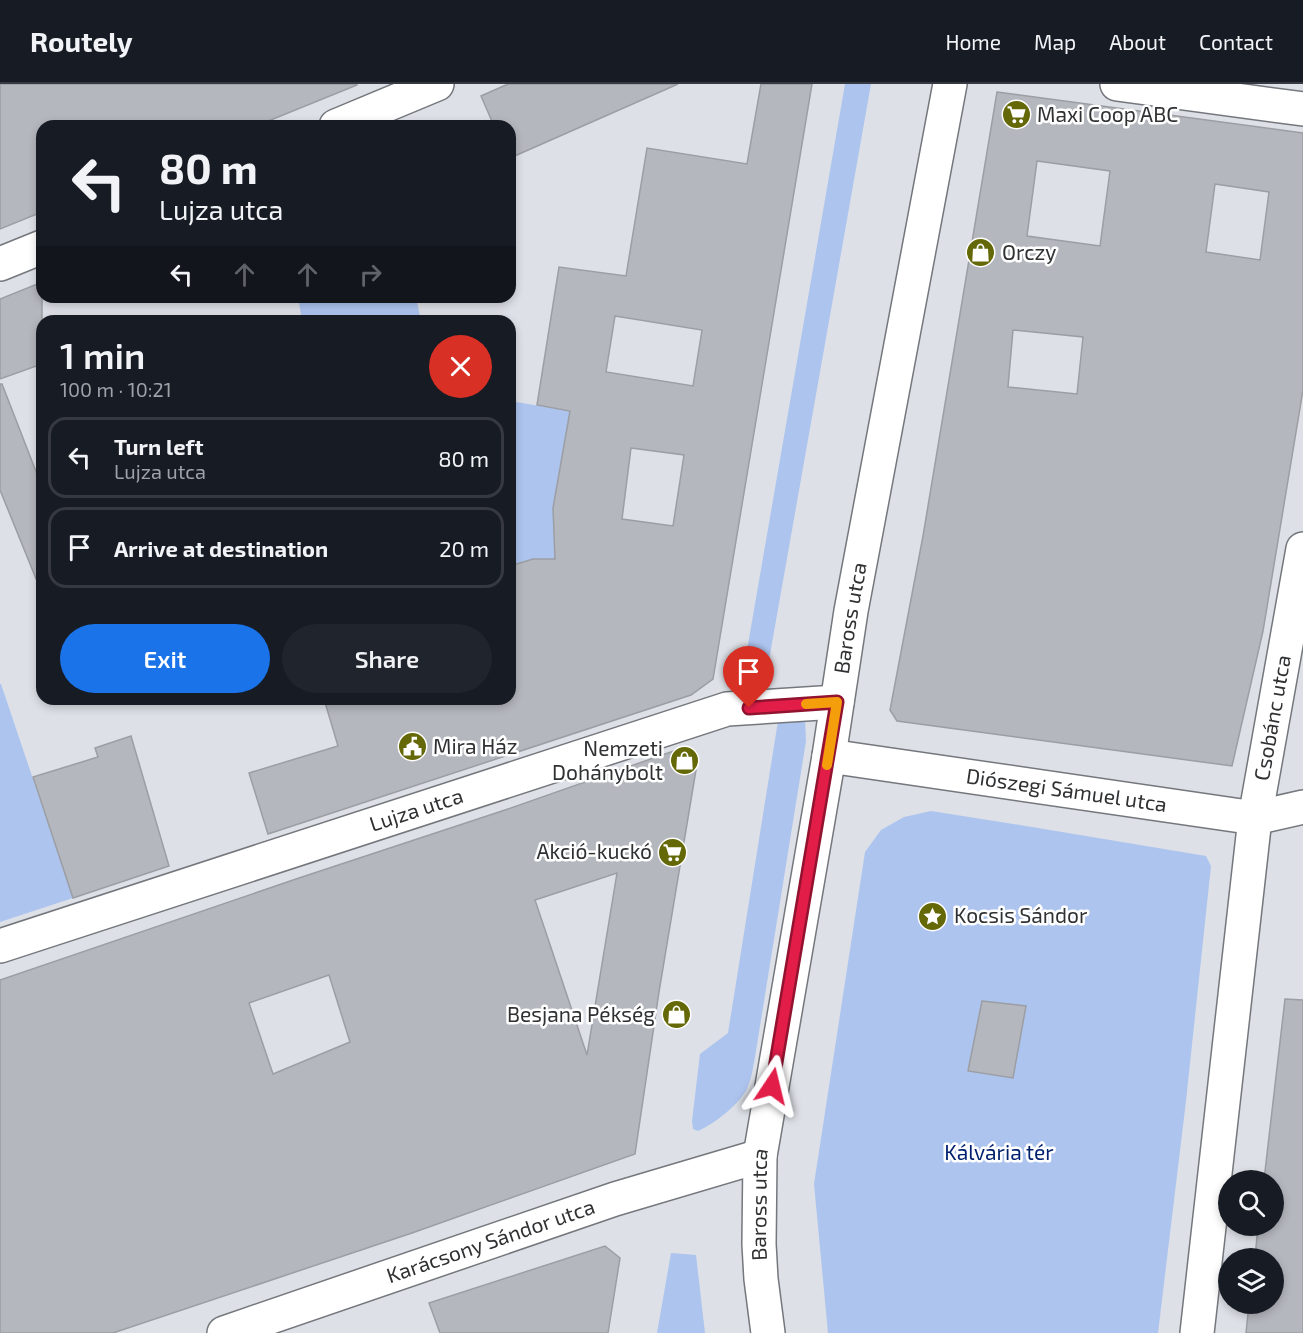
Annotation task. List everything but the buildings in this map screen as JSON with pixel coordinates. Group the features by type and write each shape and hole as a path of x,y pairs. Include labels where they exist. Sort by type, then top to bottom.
{"street":[{"path":"350,120 437,84"},
{"name":"Baross utca","path":"768,1333 759,1244 760,1156 829,756 851,611 950,84"},
{"path":"1117,84 1303,109"},
{"path":"0,264 36,249"},
{"name":"Csobánc utca","path":"1255,818 1303,549"},
{"name":"Lujza utca","path":"0,946 727,709 837,702"},
{"name":"Diószegi Sámuel utca","path":"829,756 1255,818 1303,807"},
{"path":"1197,1333 1255,818"},
{"name":"Karácsony Sándor utca","path":"224,1333 615,1199 760,1156"}],"green space":[{"path":"845,84 871,84 766,677 742,679"},
{"path":"299,303 417,303 420,315 301,315"},
{"path":"516,402 570,411 553,508 555,559 533,559 516,564"},
{"path":"0,684 73,898 0,922"},
{"path":"805,719 806,741 751,1076 745,1093 734,1106 698,1131 693,1129 692,1121 700,1054 728,1033 778,721"},
{"name":"Kálvária tér","path":"931,811 1206,856 1211,866 1158,1333 828,1333 814,1184 865,852 881,830 904,817"},
{"path":"671,1253 696,1255 705,1333 657,1333"}],"slow traffic":[{"path":"806,704 837,702 827,765"}],"place":[{"name":"Maxi Coop ABC","path":"1016,115"},
{"name":"Orczy","path":"981,253"},
{"name":"Mira Ház","path":"412,747"},
{"name":"Nemzeti Dohánybolt","path":"684,761"},
{"name":"Akció-kuckó","path":"673,852"},
{"name":"Kocsis Sándor","path":"933,916"},
{"name":"Besjana Pékség","path":"676,1015"}],"route":[{"path":"749,708 837,702 772,1086"}]}
